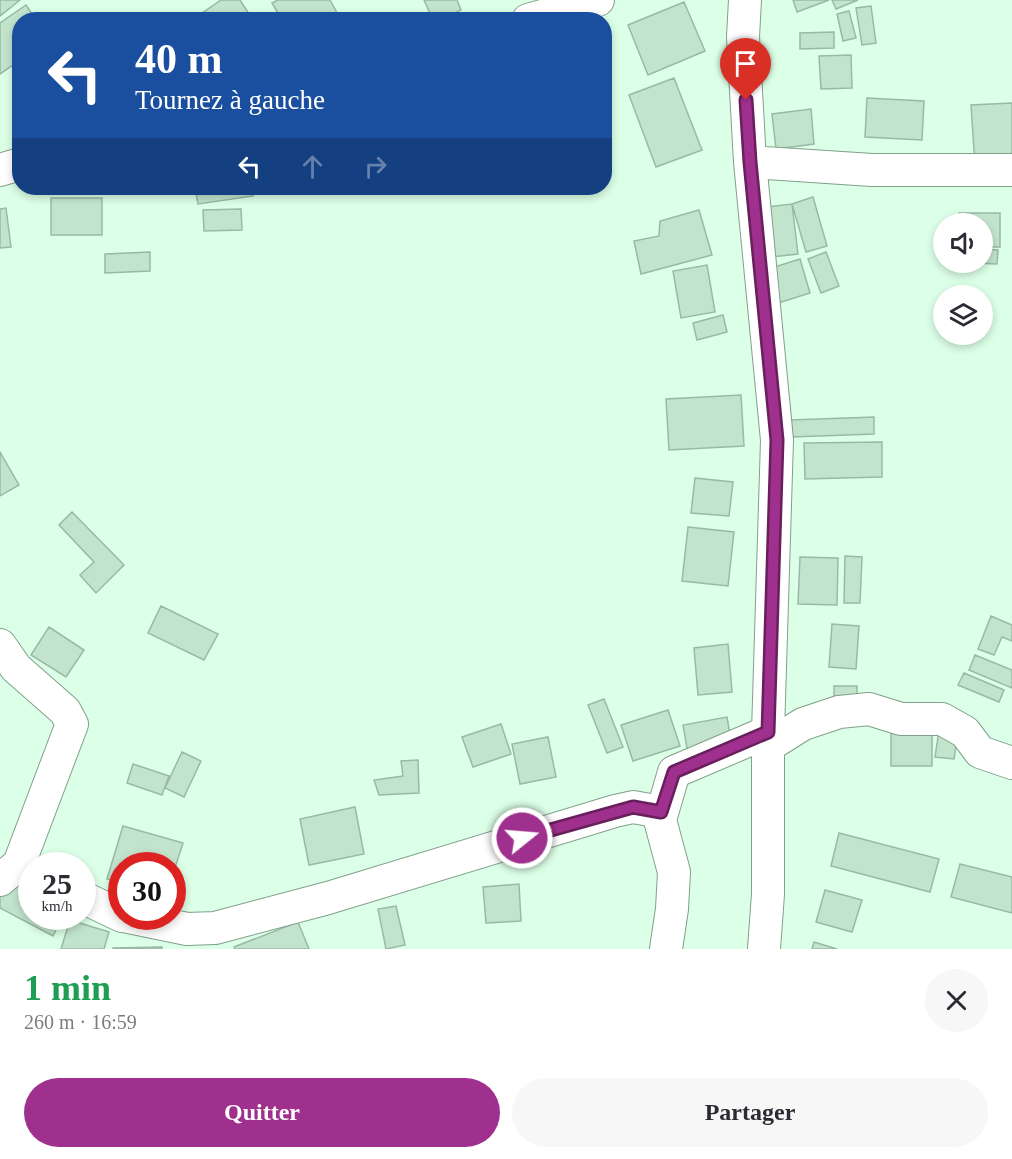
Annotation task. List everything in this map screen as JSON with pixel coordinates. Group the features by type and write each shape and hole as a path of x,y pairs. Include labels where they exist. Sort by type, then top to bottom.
{"street":[{"path":"556,12 598,0"},
{"path":"745,0 743,38 750,162 777,440 768,739 768,894 764,949"},
{"path":"750,162 872,170 1012,170"},
{"path":"0,645 16,668 65,711 72,724 17,871"},
{"path":"666,949 672,909 674,872 660,820 674,772 839,712 869,709 901,719 942,719 965,732 981,752 1012,763"},
{"path":"186,929 215,928 328,898 615,810 633,807 661,812"}],"building":[{"path":"0,0 20,0 0,16"},
{"path":"221,0 240,0 248,12 204,12"},
{"path":"278,0 330,0 337,12 277,12 272,3"},
{"path":"424,0 457,0 461,10 457,12 429,12"},
{"path":"793,0 829,0 797,12"},
{"path":"832,0 858,0 836,9"},
{"path":"684,2 705,51 648,75 628,25"},
{"path":"26,5 31,12 16,12"},
{"path":"871,6 876,43 862,45 856,8"},
{"path":"849,11 856,38 843,41 837,14"},
{"path":"12,15 12,66 0,74 0,23"},
{"path":"834,32 834,48 800,49 800,33"},
{"path":"851,55 852,88 821,89 819,56"},
{"path":"674,78 702,150 656,167 629,95"},
{"path":"867,98 924,101 922,140 865,137"},
{"path":"1012,103 1012,163 975,165 971,105"},
{"path":"811,109 814,144 776,149 772,114"},
{"path":"196,195 253,196 198,204"},
{"path":"813,197 827,246 806,252 792,204"},
{"path":"51,198 102,198 102,235 51,235"},
{"path":"792,204 798,254 763,258 757,208"},
{"path":"6,208 11,247 0,248 0,209"},
{"path":"241,209 242,230 204,231 203,210"},
{"path":"699,210 712,255 641,274 634,241 659,236 660,221"},
{"path":"993,213 1000,213 1000,247 993,247"},
{"path":"993,250 998,250 997,264 993,264"},
{"path":"150,252 150,271 105,273 105,254"},
{"path":"826,252 839,286 821,293 808,259"},
{"path":"800,259 810,293 775,304 765,270"},
{"path":"707,265 715,312 681,318 673,271"},
{"path":"723,315 727,332 697,340 693,323"},
{"path":"741,395 744,446 669,450 666,399"},
{"path":"874,417 874,434 791,437 790,420"},
{"path":"882,442 882,477 805,479 804,443"},
{"path":"0,452 19,485 0,496"},
{"path":"695,478 733,482 729,516 691,513"},
{"path":"72,512 124,565 96,593 80,575 94,562 59,525"},
{"path":"688,527 734,532 728,586 682,581"},
{"path":"845,556 862,557 860,603 844,603"},
{"path":"800,557 838,558 837,605 798,604"},
{"path":"161,606 218,634 204,660 148,633"},
{"path":"991,616 1012,625 1012,641 1002,637 994,655 978,649"},
{"path":"832,624 859,626 856,669 829,667"},
{"path":"49,627 84,650 66,677 31,655"},
{"path":"728,644 732,692 698,695 694,648"},
{"path":"975,655 1012,670 1012,688 969,670"},
{"path":"964,673 1004,690 999,702 958,685"},
{"path":"834,686 857,686 857,710 834,710"},
{"path":"604,699 623,747 607,753 588,705"},
{"path":"668,710 680,746 633,761 621,725"},
{"path":"727,717 733,752 689,760 683,725"},
{"path":"501,724 511,754 473,767 462,737"},
{"path":"939,730 958,733 954,759 935,757"},
{"path":"891,732 932,732 932,766 891,766"},
{"path":"548,737 556,777 520,784 512,744"},
{"path":"182,752 201,761 184,797 165,788"},
{"path":"418,760 419,793 379,795 374,780 403,776 401,761"},
{"path":"133,764 169,776 162,795 127,783"},
{"path":"355,807 364,854 309,865 300,819"},
{"path":"123,826 183,843 180,852 115,852"},
{"path":"839,833 939,859 930,892 831,866"},
{"path":"960,864 1012,877 1012,913 951,897"},
{"path":"8,874 18,879 18,918 0,908 0,890"},
{"path":"519,884 521,921 486,923 483,887"},
{"path":"825,890 862,900 852,932 816,922"},
{"path":"396,906 405,945 386,949 378,909"},
{"path":"298,922 309,949 235,949 234,947"},
{"path":"96,928 109,932 104,949 61,949 67,930 96,930"},
{"path":"42,930 56,930 53,936"},
{"path":"814,942 837,949 812,949"},
{"path":"162,947 162,949 113,949 113,948"}],"route":[{"path":"522,838 615,810 633,807 661,812 674,772 768,732 777,440 746,100"}]}
